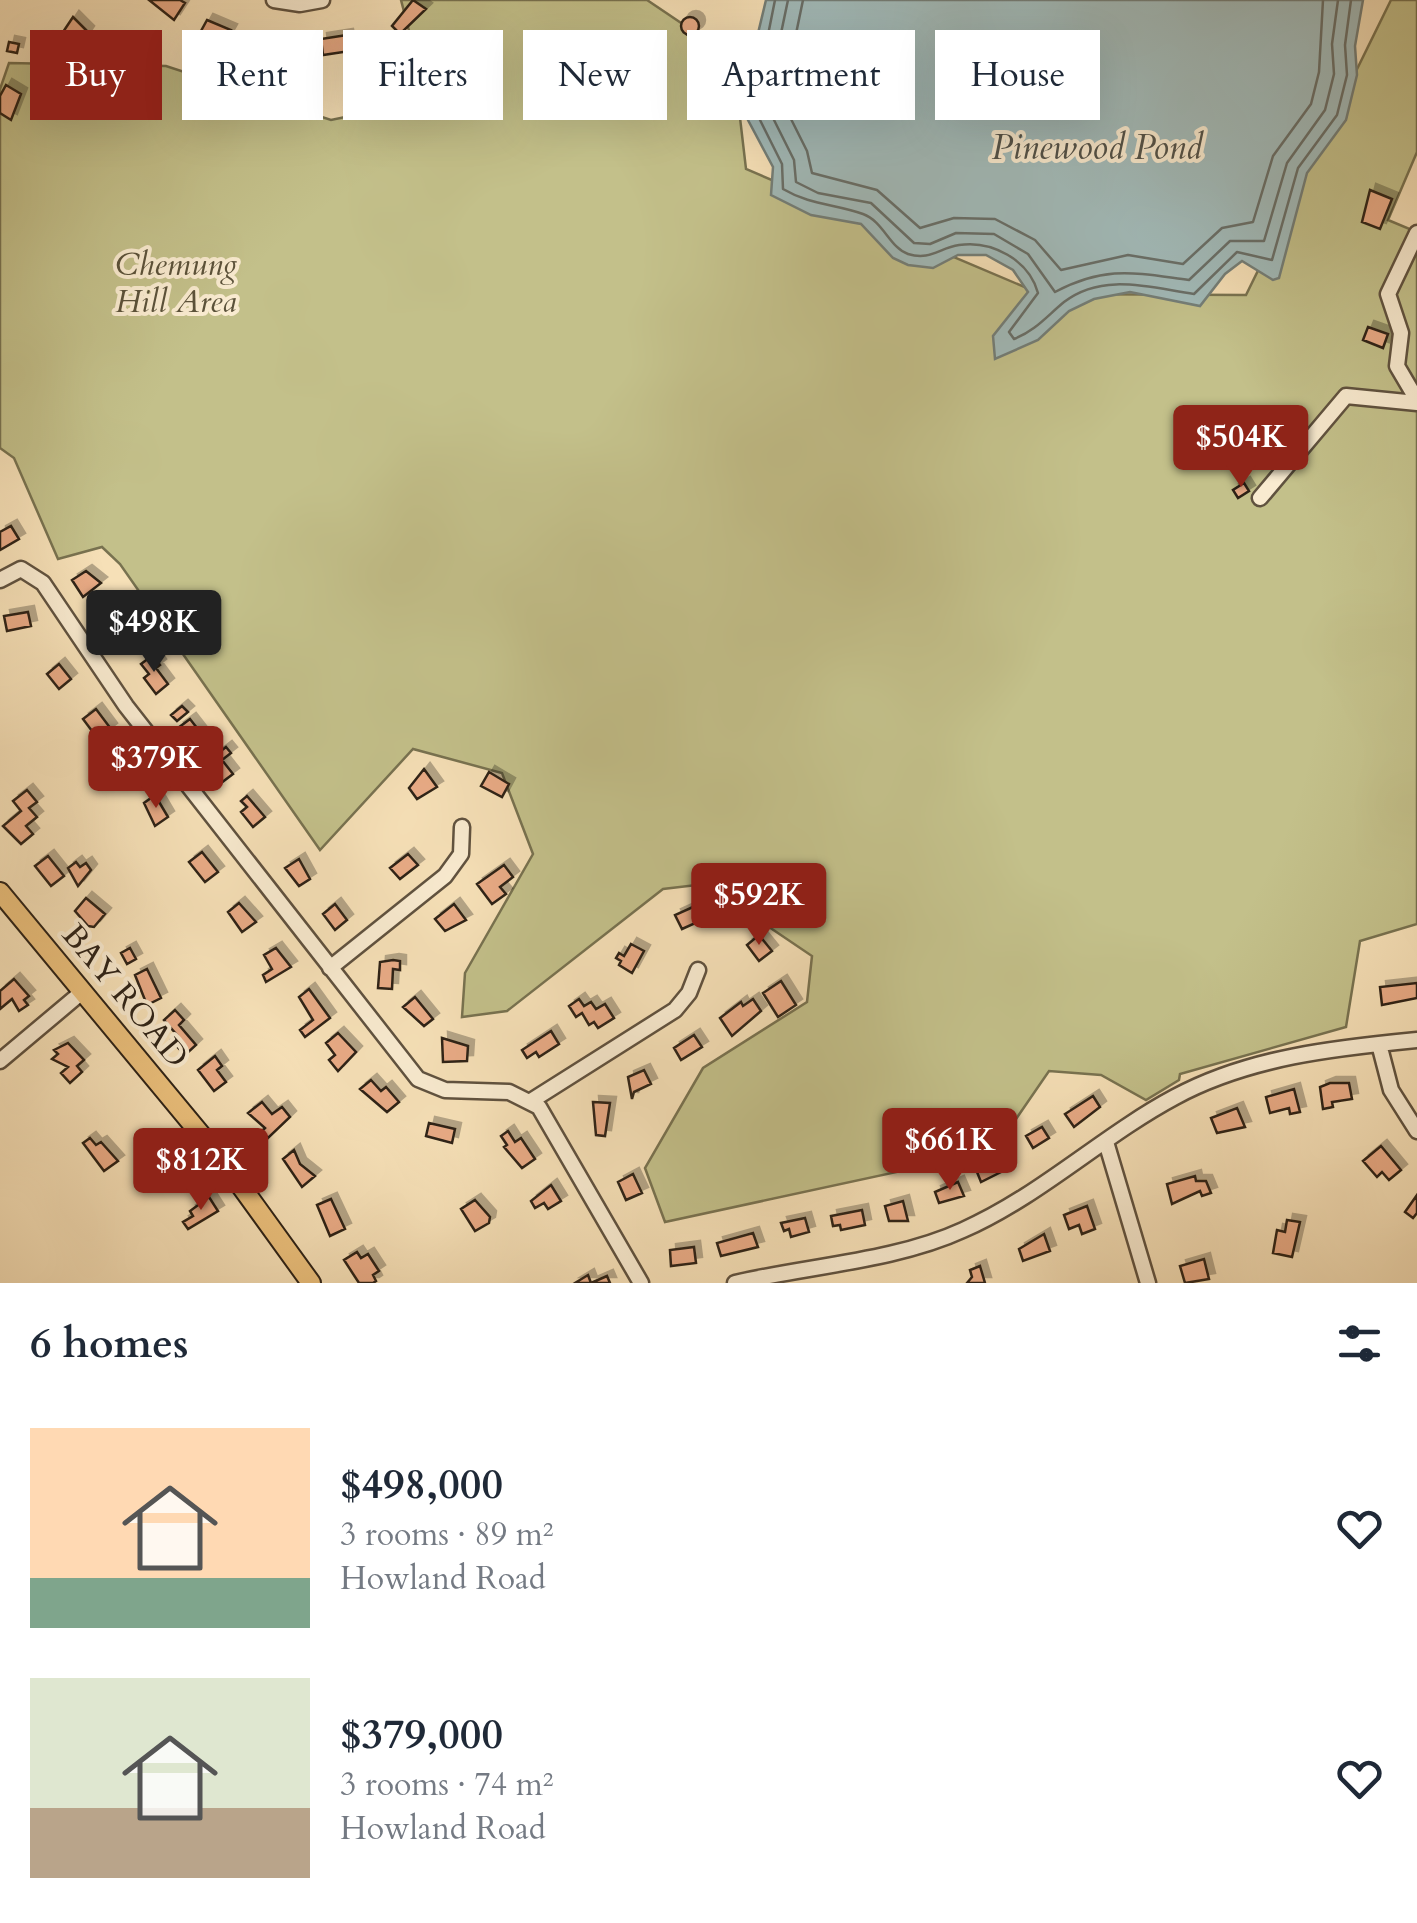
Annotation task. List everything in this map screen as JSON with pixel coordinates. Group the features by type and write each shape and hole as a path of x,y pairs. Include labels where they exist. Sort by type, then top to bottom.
{"main road":[{"name":"BAY ROAD","path":"0,892 234,1176 311,1283"}],"street":[{"path":"274,0 300,4 322,0"},
{"path":"1417,233 1401,274 1388,290 1401,333 1398,366 1417,402"},
{"path":"1260,498 1346,396 1417,402"},
{"path":"0,580 21,569 38,576 126,706 330,968 426,1084 445,1090 497,1090 531,1102 552,1124 641,1283"},
{"path":"330,968 445,876 460,854 462,828"},
{"path":"531,1102 666,1017 689,993 698,970"},
{"path":"0,1061 82,992"},
{"path":"734,1283 947,1237 1025,1196 1171,1099 1226,1075 1277,1060 1417,1040"},
{"path":"1379,1044 1391,1090 1417,1130"},
{"path":"1106,1142 1148,1283"}],"green space":[{"name":"Chemung Hill Area","path":"401,0 647,0 691,30 687,30 687,120 740,120 746,169 1041,294 1246,295 1391,0 1417,0 1417,152 1388,220 1417,232 1417,924 1360,941 1346,1027 1180,1074 1179,1080 1146,1100 1101,1075 1049,1071 994,1151 665,1222 645,1168 703,1068 807,1002 812,956 705,884 663,889 507,1011 462,1017 465,973 533,854 502,773 413,749 320,850 120,564 102,547 58,559 14,458 0,448 0,89 9,63 30,63 30,120 162,120 162,66 182,71 182,120 503,120 503,30 409,30"}],"water":[{"name":"Pinewood Pond","path":"766,0 1363,0 1355,46 1357,75 1346,120 1307,173 1279,278 1273,280 1242,261 1225,274 1200,306 1130,292 1094,299 1069,311 1038,340 995,359 993,336 1028,292 1013,270 986,255 958,255 933,268 908,265 893,258 861,224 811,215 771,195 773,167 748,120 915,120 915,30 759,30"}],"building":[{"path":"149,0 180,0 185,3 174,20"},
{"path":"413,0 426,9 404,30 392,26"},
{"path":"73,17 86,30 64,30"},
{"path":"207,20 231,30 202,30"},
{"path":"684,20 696,20 697,30 684,32"},
{"path":"343,36 343,52 323,55 323,39"},
{"path":"9,42 19,44 17,53 7,51"},
{"path":"6,85 21,94 11,120 0,113 0,96"},
{"path":"1370,190 1392,199 1380,229 1362,222"},
{"path":"1368,327 1388,334 1383,348 1363,340"},
{"path":"1244,483 1249,491 1238,498 1233,490"},
{"path":"11,526 19,539 0,550 0,532"},
{"path":"86,571 101,583 83,597 72,580"},
{"path":"28,612 31,626 7,631 4,616"},
{"path":"129,621 144,636 138,641 134,636 120,647 108,631"},
{"path":"153,655 160,665 156,668 168,684 156,694 144,678 149,674 141,664"},
{"path":"59,664 71,679 59,689 47,674"},
{"path":"182,706 188,712 177,721 171,715"},
{"path":"96,709 111,729 98,739 83,719"},
{"path":"190,719 204,737 193,746 178,728"},
{"path":"226,747 231,753 222,760 233,774 221,783 203,765"},
{"path":"129,756 139,772 126,781 116,765"},
{"path":"424,769 437,787 417,799 409,788"},
{"path":"489,772 509,784 502,797 481,786"},
{"path":"27,790 37,802 29,808 37,817 26,826 33,834 21,844 3,826 21,811 13,801"},
{"path":"155,795 168,817 155,826 144,803"},
{"path":"247,796 265,817 253,827 241,812 247,807 241,801"},
{"path":"202,852 218,872 205,882 189,862"},
{"path":"408,854 418,865 400,879 390,868"},
{"path":"48,856 64,876 51,886 35,866"},
{"path":"299,859 310,879 299,886 285,868"},
{"path":"76,862 80,867 86,863 91,870 78,886 68,868"},
{"path":"504,865 513,877 500,887 506,894 492,904 477,884"},
{"path":"86,898 105,914 94,927 88,926 75,911"},
{"path":"239,903 256,922 242,932 228,912"},
{"path":"335,904 347,920 335,930 323,914"},
{"path":"454,904 466,920 445,931 435,919"},
{"path":"693,907 700,921 682,929 675,915"},
{"path":"759,935 772,951 759,961 747,945"},
{"path":"631,944 644,951 632,973 619,965 621,961 616,958 619,953 624,956"},
{"path":"130,948 136,959 127,964 121,953"},
{"path":"276,948 291,967 266,982 263,975 272,969 264,955"},
{"path":"400,961 400,970 393,969 392,989 378,988 380,962"},
{"path":"147,969 161,998 147,1005 135,975"},
{"path":"14,979 29,996 24,1000 28,1005 19,1011 12,999 0,1009 0,991"},
{"path":"781,981 796,1005 778,1017 763,993"},
{"path":"1417,983 1417,998 1382,1005 1380,987"},
{"path":"309,989 330,1018 305,1037 300,1030 313,1020 299,997"},
{"path":"415,997 433,1019 424,1026 403,1007"},
{"path":"579,999 584,1006 591,1002 596,1009 605,1004 614,1018 598,1028 594,1022 589,1025 582,1013 576,1017 569,1006"},
{"path":"753,999 761,1011 732,1036 720,1018 741,1002 743,1006"},
{"path":"175,1010 184,1020 179,1025 196,1045 185,1055 171,1040 177,1035 164,1020"},
{"path":"551,1031 559,1044 539,1057 536,1052 527,1058 522,1050"},
{"path":"338,1033 356,1052 338,1071 329,1060 335,1055 326,1043"},
{"path":"694,1035 702,1047 681,1060 674,1048"},
{"path":"442,1038 468,1046 467,1061 443,1062"},
{"path":"68,1043 84,1060 77,1066 82,1072 70,1083 61,1073 68,1067 52,1059 58,1054 54,1050"},
{"path":"215,1056 222,1066 217,1070 226,1082 214,1091 198,1070"},
{"path":"644,1070 651,1084 634,1092 632,1099 628,1077"},
{"path":"371,1080 381,1091 386,1087 399,1102 387,1112 360,1089"},
{"path":"1349,1083 1352,1099 1332,1102 1333,1107 1323,1109 1320,1087"},
{"path":"1294,1089 1300,1112 1290,1114 1289,1108 1270,1113 1266,1097"},
{"path":"1093,1096 1100,1107 1074,1127 1065,1114"},
{"path":"262,1102 272,1114 282,1107 290,1117 268,1138 262,1131 265,1128 248,1113"},
{"path":"593,1102 610,1103 605,1136 596,1135"},
{"path":"1237,1108 1245,1127 1217,1133 1211,1118"},
{"path":"429,1123 455,1129 452,1143 426,1136"},
{"path":"1042,1127 1049,1138 1033,1148 1026,1136"},
{"path":"508,1131 515,1142 521,1138 535,1159 522,1168 504,1147 507,1145 501,1136"},
{"path":"90,1138 96,1145 101,1142 118,1161 104,1171 83,1143"},
{"path":"1381,1146 1401,1170 1389,1180 1382,1172 1377,1177 1363,1161"},
{"path":"294,1150 300,1164 315,1176 302,1187 283,1159"},
{"path":"1001,1154 1009,1168 981,1182 973,1162 980,1158 984,1165"},
{"path":"633,1174 642,1193 626,1200 618,1182"},
{"path":"1195,1176 1196,1181 1206,1181 1211,1193 1202,1196 1200,1191 1172,1204 1167,1184"},
{"path":"958,1182 964,1196 939,1203 935,1192"},
{"path":"551,1185 561,1201 548,1209 544,1203 535,1208 531,1201"},
{"path":"1417,1195 1417,1213 1413,1218 1405,1212"},
{"path":"209,1197 218,1211 188,1229 183,1222 193,1216 190,1211"},
{"path":"331,1199 345,1229 330,1236 317,1205"},
{"path":"475,1200 490,1217 489,1223 475,1231 461,1209"},
{"path":"903,1201 908,1221 889,1221 885,1206"},
{"path":"1087,1206 1095,1229 1082,1234 1079,1225 1069,1229 1064,1215"},
{"path":"862,1210 865,1225 841,1230 840,1225 833,1226 831,1216"},
{"path":"805,1218 809,1232 791,1237 789,1229 784,1231 781,1223"},
{"path":"1287,1220 1300,1222 1292,1257 1273,1253 1277,1230 1285,1232"},
{"path":"753,1233 758,1247 721,1256 717,1243"},
{"path":"1044,1234 1050,1251 1023,1261 1019,1249"},
{"path":"694,1247 696,1263 671,1266 670,1250"},
{"path":"357,1252 361,1258 368,1254 379,1271 373,1275 373,1283 359,1283 344,1260"},
{"path":"1204,1259 1209,1279 1185,1283 1180,1266"},
{"path":"980,1266 985,1283 967,1283 972,1277 970,1270"},
{"path":"588,1275 591,1283 575,1283"},
{"path":"607,1276 610,1283 591,1283"}]}
